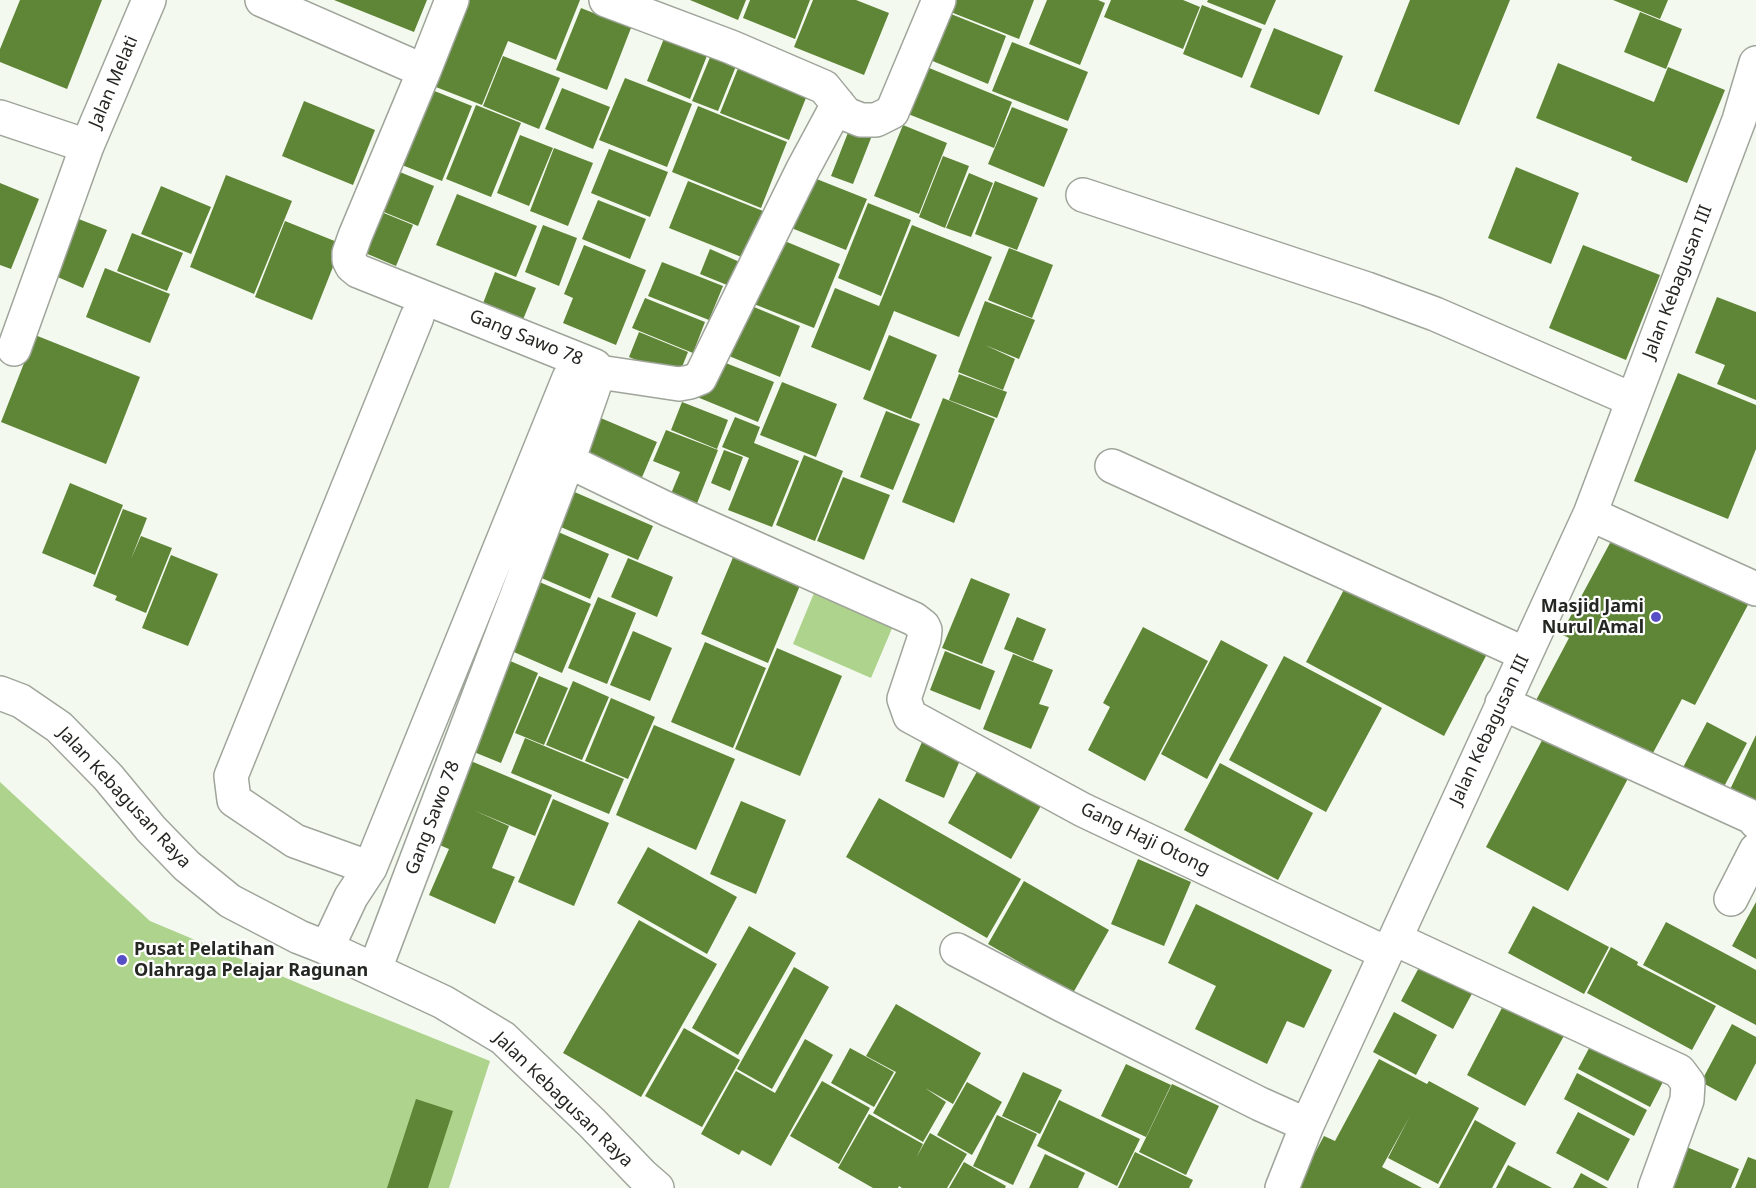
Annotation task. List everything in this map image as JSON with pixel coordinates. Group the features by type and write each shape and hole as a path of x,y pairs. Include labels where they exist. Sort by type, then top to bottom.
{"street":[{"name":"Jalan Melati","path":"0,117 87,146 149,0"},
{"path":"262,0 424,71 452,0"},
{"path":"606,0 731,47 824,87 846,114 861,120 876,120 892,112 939,0"},
{"name":"Jalan Kebagusan III","path":"1282,1188 1307,1125 1590,514 1747,111 1756,63"},
{"name":"Gang Sawo 78","path":"375,969 568,461 584,375 595,366 358,271 352,266 349,253 355,236 424,71"},
{"path":"327,948 351,897 369,868 584,375 679,384 700,378 837,104"},
{"path":"14,349 87,146"},
{"path":"1083,195 1325,275 1425,311 1633,400"},
{"path":"369,868 295,841 234,800 231,776 417,317"},
{"name":"Gang Haji Otong","path":"568,461 667,509 920,622 925,630 924,639 904,699 910,716 1083,810 1679,1071 1688,1083 1686,1100 1655,1188"},
{"path":"1112,466 1525,654"},
{"path":"1590,514 1756,590"},
{"name":"Jalan Kebagusan Raya","path":"0,693 21,701 59,727 108,777 151,830 187,866 230,901 299,937 375,969 443,1002 502,1038 657,1188"},
{"path":"1502,702 1752,817 1756,822"},
{"path":"1731,899 1756,850"},
{"path":"957,950 1072,1010 1307,1125"}],"green space":[{"path":"814,593 893,626 871,678 793,644"},
{"name":"Pusat Pelatihan Olahraga Pelajar Ragunan","path":"0,782 150,921 490,1061 449,1188 0,1188"}],"building":[{"path":"20,0 102,0 67,89 0,62 0,49"},
{"path":"334,0 427,0 414,32"},
{"path":"459,0 580,0 556,60 508,41 482,105 423,82"},
{"path":"690,0 746,0 738,20"},
{"path":"750,0 810,0 795,39 743,18"},
{"path":"813,0 856,0 889,13 864,75 794,47"},
{"path":"946,0 1034,0 1019,39 943,9"},
{"path":"1047,0 1098,0 1105,3 1080,65 1029,44"},
{"path":"1111,0 1183,0 1200,7 1183,49 1104,17"},
{"path":"1208,0 1276,0 1265,25 1207,2"},
{"path":"1410,0 1510,0 1459,125 1374,91"},
{"path":"1613,0 1668,0 1660,19"},
{"path":"1202,5 1262,29 1242,78 1183,54"},
{"path":"581,8 631,28 607,90 556,70"},
{"path":"941,10 1006,36 988,84 923,57"},
{"path":"1640,12 1682,29 1666,69 1624,52"},
{"path":"669,26 712,43 690,99 647,81"},
{"path":"1274,28 1343,56 1319,115 1250,87"},
{"path":"1012,42 1088,72 1068,121 992,91"},
{"path":"713,50 738,61 718,111 692,101"},
{"path":"503,56 560,78 539,129 483,106"},
{"path":"743,56 812,83 789,140 720,113"},
{"path":"917,63 1012,102 994,148 898,110"},
{"path":"1558,63 1654,102 1668,67 1725,90 1687,183 1631,160 1632,157 1536,118"},
{"path":"625,78 692,104 667,167 599,140"},
{"path":"422,86 472,106 442,181 392,161"},
{"path":"562,88 610,107 593,149 545,129"},
{"path":"304,101 375,130 353,185 282,156"},
{"path":"476,105 521,123 491,197 446,179"},
{"path":"698,106 787,142 761,208 672,172"},
{"path":"1012,107 1068,129 1044,187 988,164"},
{"path":"851,125 873,133 853,184 831,176"},
{"path":"903,125 947,143 919,214 874,196"},
{"path":"520,135 553,148 529,206 497,193"},
{"path":"554,148 593,163 568,226 530,211"},
{"path":"609,149 668,172 650,217 591,193"},
{"path":"943,156 969,166 945,228 919,217"},
{"path":"1516,167 1579,193 1551,264 1488,238"},
{"path":"390,168 434,186 418,226 374,208"},
{"path":"969,173 993,183 971,237 946,228"},
{"path":"804,174 867,199 846,250 784,225"},
{"path":"226,175 292,201 254,294 190,267"},
{"path":"688,181 763,211 744,258 669,228"},
{"path":"995,181 1038,198 1017,250 975,234"},
{"path":"0,183 39,199 11,269 0,265"},
{"path":"161,186 211,207 191,254 141,234"},
{"path":"457,194 537,226 516,277 436,245"},
{"path":"598,200 646,219 630,259 582,239"},
{"path":"868,203 911,220 881,296 838,278"},
{"path":"374,209 413,225 396,266 358,250"},
{"path":"76,218 107,230 83,288 53,275"},
{"path":"285,221 342,244 312,320 255,297"},
{"path":"543,225 577,238 559,286 525,272"},
{"path":"912,225 992,257 959,337 894,311 870,371 811,347 835,288 879,306"},
{"path":"132,233 183,253 167,291 117,271"},
{"path":"775,237 840,264 814,328 749,302"},
{"path":"584,245 646,270 616,345 563,323 573,298 564,294"},
{"path":"1583,245 1660,275 1626,360 1549,328"},
{"path":"1009,248 1053,265 1032,318 988,300"},
{"path":"710,249 742,263 732,287 700,274"},
{"path":"662,262 723,286 709,320 648,296"},
{"path":"105,268 170,294 150,343 86,317"},
{"path":"495,272 536,288 522,322 482,306"},
{"path":"1717,297 1756,312 1756,400 1717,384 1725,365 1695,353"},
{"path":"645,298 705,322 693,353 632,328"},
{"path":"985,301 1035,320 1019,359 985,345 1015,359 1003,390 958,372"},
{"path":"749,305 800,326 780,377 729,356"},
{"path":"639,332 688,352 678,377 629,357"},
{"path":"35,335 140,377 106,464 1,422"},
{"path":"889,335 937,355 911,419 863,399"},
{"path":"713,358 774,382 758,422 697,397"},
{"path":"1678,373 1756,405 1756,449 1728,519 1634,481"},
{"path":"959,374 1007,392 997,418 949,400"},
{"path":"782,382 837,404 816,457 760,435"},
{"path":"943,398 995,419 954,523 902,502"},
{"path":"682,402 728,420 717,449 671,430"},
{"path":"886,411 920,424 893,490 860,477"},
{"path":"596,416 657,442 640,482 579,457"},
{"path":"735,417 760,427 754,443 799,461 772,527 728,510 749,458 722,447"},
{"path":"666,430 718,450 694,511 668,501 680,472 653,461"},
{"path":"724,450 743,457 730,491 711,483"},
{"path":"804,455 843,471 815,541 776,525"},
{"path":"843,477 890,495 864,560 817,541"},
{"path":"70,483 123,505 95,575 42,553"},
{"path":"563,487 653,526 638,560 549,522"},
{"path":"123,509 147,518 131,559 141,536 172,548 146,613 115,600 117,596 93,586"},
{"path":"549,528 609,554 590,599 530,573"},
{"name":"Masjid Jami Nurul Amal","path":"1617,530 1750,601 1695,705 1682,699 1647,764 1534,704 1569,638 1561,634"},
{"path":"171,555 218,574 188,646 142,628"},
{"path":"734,555 801,583 768,663 701,634"},
{"path":"628,558 673,577 657,617 611,597"},
{"path":"530,578 591,604 562,673 500,646"},
{"path":"971,578 1010,594 982,664 942,648"},
{"path":"1349,580 1487,654 1444,736 1306,662"},
{"path":"598,597 636,613 607,684 568,668"},
{"path":"1017,617 1046,629 1033,661 1004,649"},
{"path":"1143,627 1208,661 1145,781 1088,750 1110,707 1103,703"},
{"path":"633,631 672,648 650,701 610,685"},
{"path":"1221,640 1268,665 1207,779 1161,754"},
{"path":"705,642 766,668 733,748 671,722"},
{"path":"777,648 842,676 800,776 735,749"},
{"path":"945,651 995,671 980,710 930,690"},
{"path":"1013,654 1053,670 1039,704 1049,707 1031,749 983,729"},
{"path":"1284,656 1382,708 1326,812 1229,760"},
{"path":"501,657 538,673 501,763 464,748"},
{"path":"539,676 568,688 544,745 515,733"},
{"path":"573,681 609,697 582,760 546,745"},
{"path":"611,698 655,717 628,779 585,761"},
{"path":"1707,722 1747,743 1718,798 1678,777"},
{"path":"654,725 735,759 696,850 616,815"},
{"path":"1549,727 1632,771 1568,891 1486,847"},
{"path":"1756,735 1756,813 1726,798"},
{"path":"525,738 624,779 609,814 511,773"},
{"path":"922,742 961,758 944,798 905,781"},
{"path":"466,759 552,795 535,836 473,810 509,826 492,868 515,877 495,924 429,895 449,849 437,844"},
{"path":"1220,763 1313,813 1278,880 1184,830"},
{"path":"979,768 1042,804 1011,859 948,823"},
{"path":"879,798 1021,879 987,938 846,857"},
{"path":"553,799 609,823 574,906 518,882"},
{"path":"741,801 786,820 756,894 710,874"},
{"path":"648,847 737,897 707,954 617,903"},
{"path":"1138,859 1191,882 1164,946 1111,924"},
{"path":"1024,881 1109,930 1073,993 988,944"},
{"path":"1756,902 1756,959 1732,946"},
{"path":"1196,904 1332,970 1304,1028 1287,1021 1267,1064 1195,1029 1216,986 1168,963"},
{"path":"1533,906 1609,947 1584,994 1508,953"},
{"path":"639,920 717,964 641,1097 563,1053"},
{"path":"1666,922 1756,970 1756,1025 1643,965"},
{"path":"749,926 796,953 738,1055 692,1028"},
{"path":"1611,947 1638,962 1637,965 1716,1006 1692,1050 1587,993"},
{"path":"1423,960 1475,988 1453,1029 1401,1001"},
{"path":"794,967 829,987 772,1089 737,1069"},
{"path":"1505,1002 1565,1034 1525,1106 1467,1075"},
{"path":"896,1004 981,1053 953,1104 925,1088 946,1102 923,1142 873,1113 896,1072 866,1056"},
{"path":"1394,1012 1437,1035 1416,1075 1373,1052"},
{"path":"1732,1024 1756,1037 1756,1063 1736,1101 1701,1082"},
{"path":"684,1028 740,1060 702,1127 645,1096"},
{"path":"1595,1037 1666,1076 1650,1107 1578,1069"},
{"path":"805,1039 833,1055 771,1166 742,1150 739,1155 701,1134 736,1071 775,1093"},
{"path":"850,1048 894,1072 874,1107 831,1083"},
{"path":"1379,1059 1427,1084 1429,1081 1479,1108 1438,1184 1388,1158 1410,1116 1382,1167 1422,1188 1296,1188 1324,1136 1335,1141"},
{"path":"1126,1064 1171,1085 1146,1137 1101,1116"},
{"path":"1023,1072 1062,1090 1040,1134 1002,1116"},
{"path":"1577,1073 1647,1110 1634,1136 1564,1099"},
{"path":"822,1081 870,1108 839,1164 790,1136"},
{"path":"967,1082 1002,1102 972,1155 937,1135"},
{"path":"1172,1084 1219,1106 1186,1175 1139,1152"},
{"path":"416,1099 453,1111 428,1188 387,1188"},
{"path":"1059,1100 1140,1139 1117,1186 1037,1146"},
{"path":"1578,1112 1630,1139 1608,1181 1556,1153"},
{"path":"869,1114 923,1144 916,1158 930,1133 967,1154 947,1188 902,1188 899,1186 898,1188 873,1188 838,1168"},
{"path":"997,1115 1037,1134 1013,1185 973,1166"},
{"path":"1475,1120 1516,1143 1492,1188 1439,1188"},
{"path":"1682,1145 1739,1169 1731,1188 1668,1188"},
{"path":"1135,1152 1193,1180 1189,1188 1118,1188"},
{"path":"1045,1154 1085,1173 1078,1188 1029,1188"},
{"path":"1748,1157 1756,1160 1756,1188 1735,1188"},
{"path":"964,1162 1006,1186 1005,1188 949,1188"},
{"path":"1508,1165 1552,1188 1496,1188"},
{"path":"1581,1173 1608,1188 1573,1188"}],"place":[{"name":"Masjid Jami Nurul Amal","path":"1656,617"},
{"name":"Pusat Pelatihan Olahraga Pelajar Ragunan","path":"122,960"}]}
